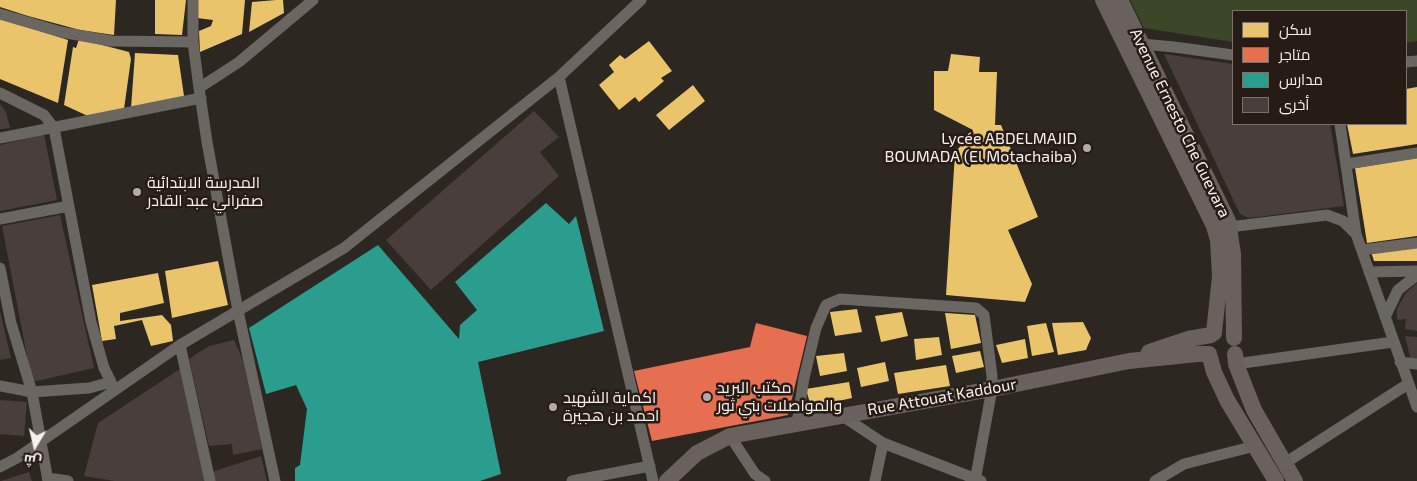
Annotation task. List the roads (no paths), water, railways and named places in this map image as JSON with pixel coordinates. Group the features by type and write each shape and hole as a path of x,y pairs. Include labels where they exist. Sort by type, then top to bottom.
{"main road":[{"name":"Avenue Ernesto Che Guevara","path":"1103,0 1134,47 1224,212 1229,227 1234,272 1235,352 1254,410 1295,481"},
{"name":"Avenue Ernesto Che Guevara","path":"1120,0 1134,47 1216,234 1220,276 1213,334"},
{"path":"1129,361 1174,343 1226,332 1235,352 1230,359 1222,362 1207,355"},
{"path":"1213,334 1206,344 1207,355 1227,400 1276,481"},
{"name":"Rue Attouat Kaddour","path":"667,481 685,462 730,436 992,389 1129,361 1207,355"}],"street":[{"path":"193,0 193,42 207,142 238,311 274,481"},
{"path":"0,138 54,128 200,93 314,0"},
{"path":"0,467 42,440 114,386 344,248 559,77 642,0"},
{"path":"0,14 61,32 111,41 193,42"},
{"path":"1134,47 1232,55"},
{"path":"559,77 653,481"},
{"path":"0,93 44,115 54,128 97,347 114,386"},
{"path":"1340,125 1359,243 1417,407"},
{"path":"1347,164 1417,153"},
{"path":"0,219 69,206"},
{"path":"1229,227 1327,215 1343,221 1359,243"},
{"path":"1359,243 1417,243"},
{"path":"0,268 2,289 32,392 48,480 68,481"},
{"path":"1369,272 1417,273"},
{"path":"1385,317 1398,290 1417,273"},
{"path":"797,424 804,378 816,328 826,305 840,299 976,308 982,311 988,342 992,389 977,480 884,443 841,415"},
{"path":"1235,352 1393,342"},
{"path":"180,345 210,481"},
{"path":"1400,362 1417,364"},
{"path":"1285,463 1408,384"},
{"path":"0,386 32,392 114,386"},
{"path":"730,436 755,474 765,481"},
{"path":"876,481 884,443"},
{"path":"1155,481 1184,464 1255,446"},
{"path":"572,481 650,466"}],"place":[{"name":"Lycée ABDELMAJID BOUMADA (El Motachaiba)","path":"1087,148"},
{"name":"المدرسة الابتدائية صفراني عبد القادر","path":"137,192"},
{"name":"مكتب البريد والمواصلات بني ثور","path":"707,397"},
{"name":"اكماية الشهيد احمد بن هجيرة","path":"553,407"}]}
